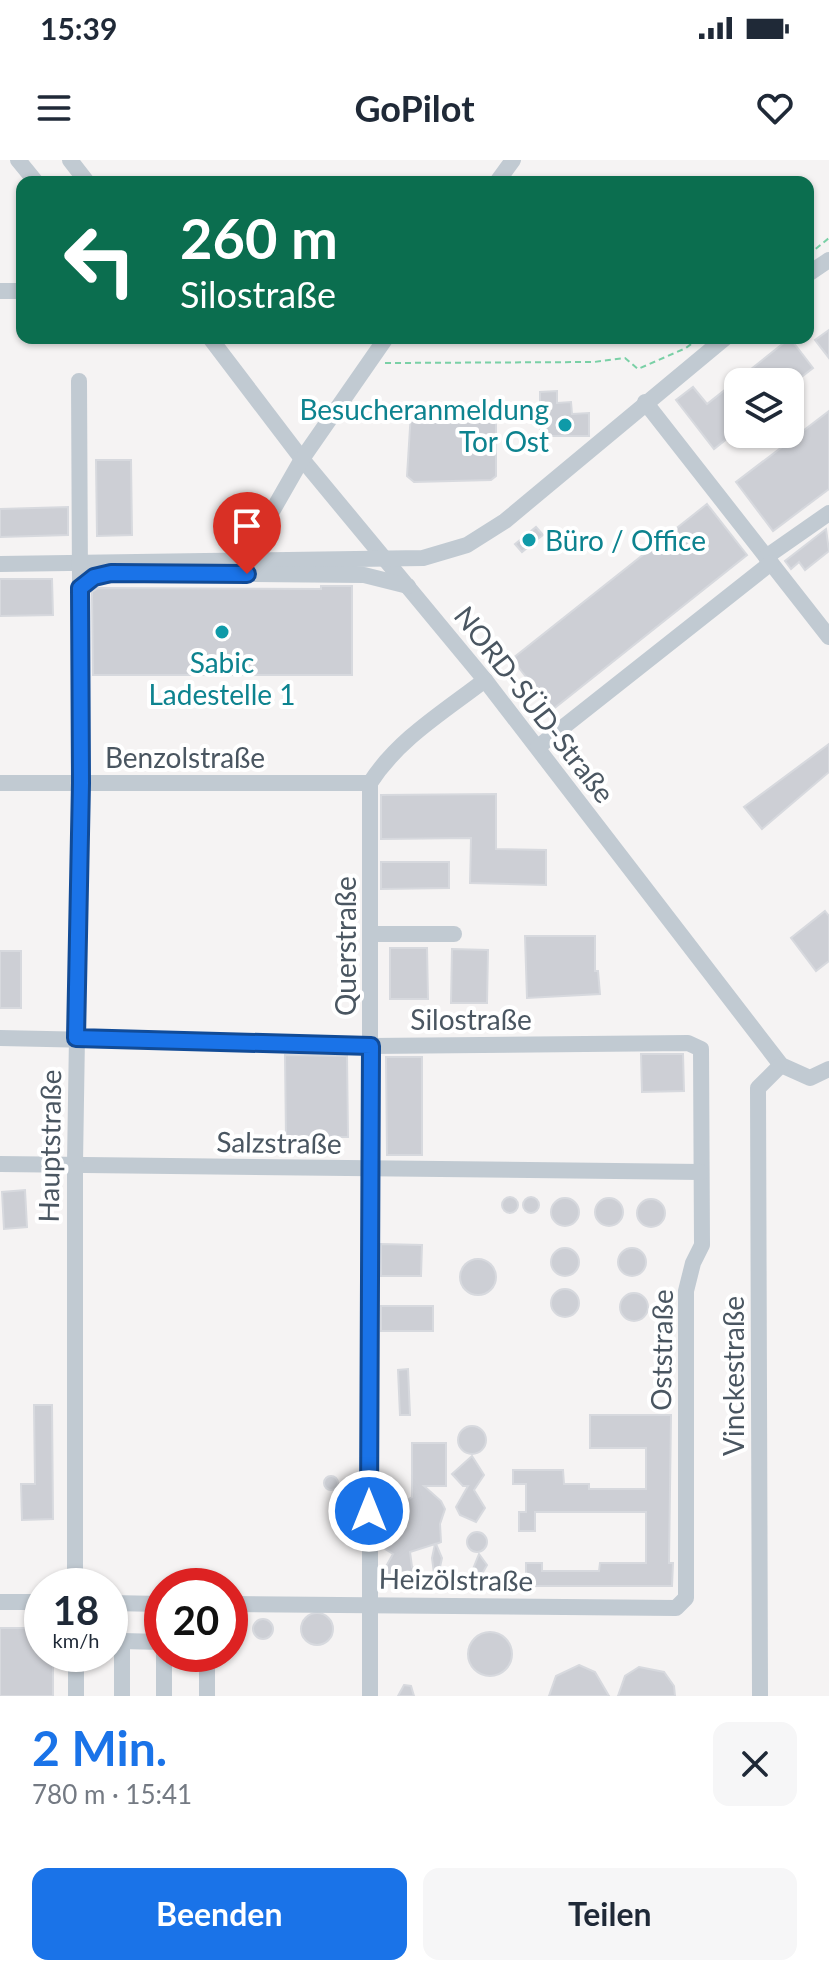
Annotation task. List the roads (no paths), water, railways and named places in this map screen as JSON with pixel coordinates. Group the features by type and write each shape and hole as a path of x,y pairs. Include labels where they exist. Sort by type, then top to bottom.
{"street":[{"path":"18,160 31,176"},
{"path":"70,160 82,176"},
{"name":"NORD-SÜD-Straße","path":"215,344 302,459 389,561 538,747 781,1065"},
{"path":"239,559 250,550 302,459 382,344"},
{"path":"0,564 239,559 389,561 432,557 467,545 505,521 718,344"},
{"name":"Hauptstraße","path":"75,1568 75,1163 81,783 79,381"},
{"path":"645,402 829,637"},
{"path":"538,747 829,513"},
{"path":"80,588 94,577 131,573 364,575 408,586"},
{"path":"370,783 383,764 408,739 485,680"},
{"name":"Benzolstraße","path":"0,783 370,783"},
{"name":"Querstraße","path":"370,783 370,1696"},
{"path":"371,934 454,934"},
{"name":"Silostraße","path":"0,1038 371,1046 688,1043 701,1049"},
{"name":"Oststraße","path":"680,1604 686,1598 686,1291 693,1263 702,1245 701,1049"},
{"path":"781,1065 810,1078 829,1069"},
{"name":"Vinckestraße","path":"760,1696 758,1088 781,1065"},
{"name":"Salzstraße","path":"0,1164 701,1172"},
{"path":"0,1602 24,1602"},
{"name":"Heizölstraße","path":"248,1604 676,1608 680,1604"},
{"path":"76,1672 76,1696"},
{"path":"122,1672 122,1696"},
{"path":"164,1672 164,1696"},
{"path":"207,1672 207,1696"}],"place":[{"name":"Besucheranmeldung Tor Ost","path":"565,425"},
{"name":"Büro / Office","path":"529,540"},
{"name":"Sabic Ladestelle 1","path":"222,632"}]}
